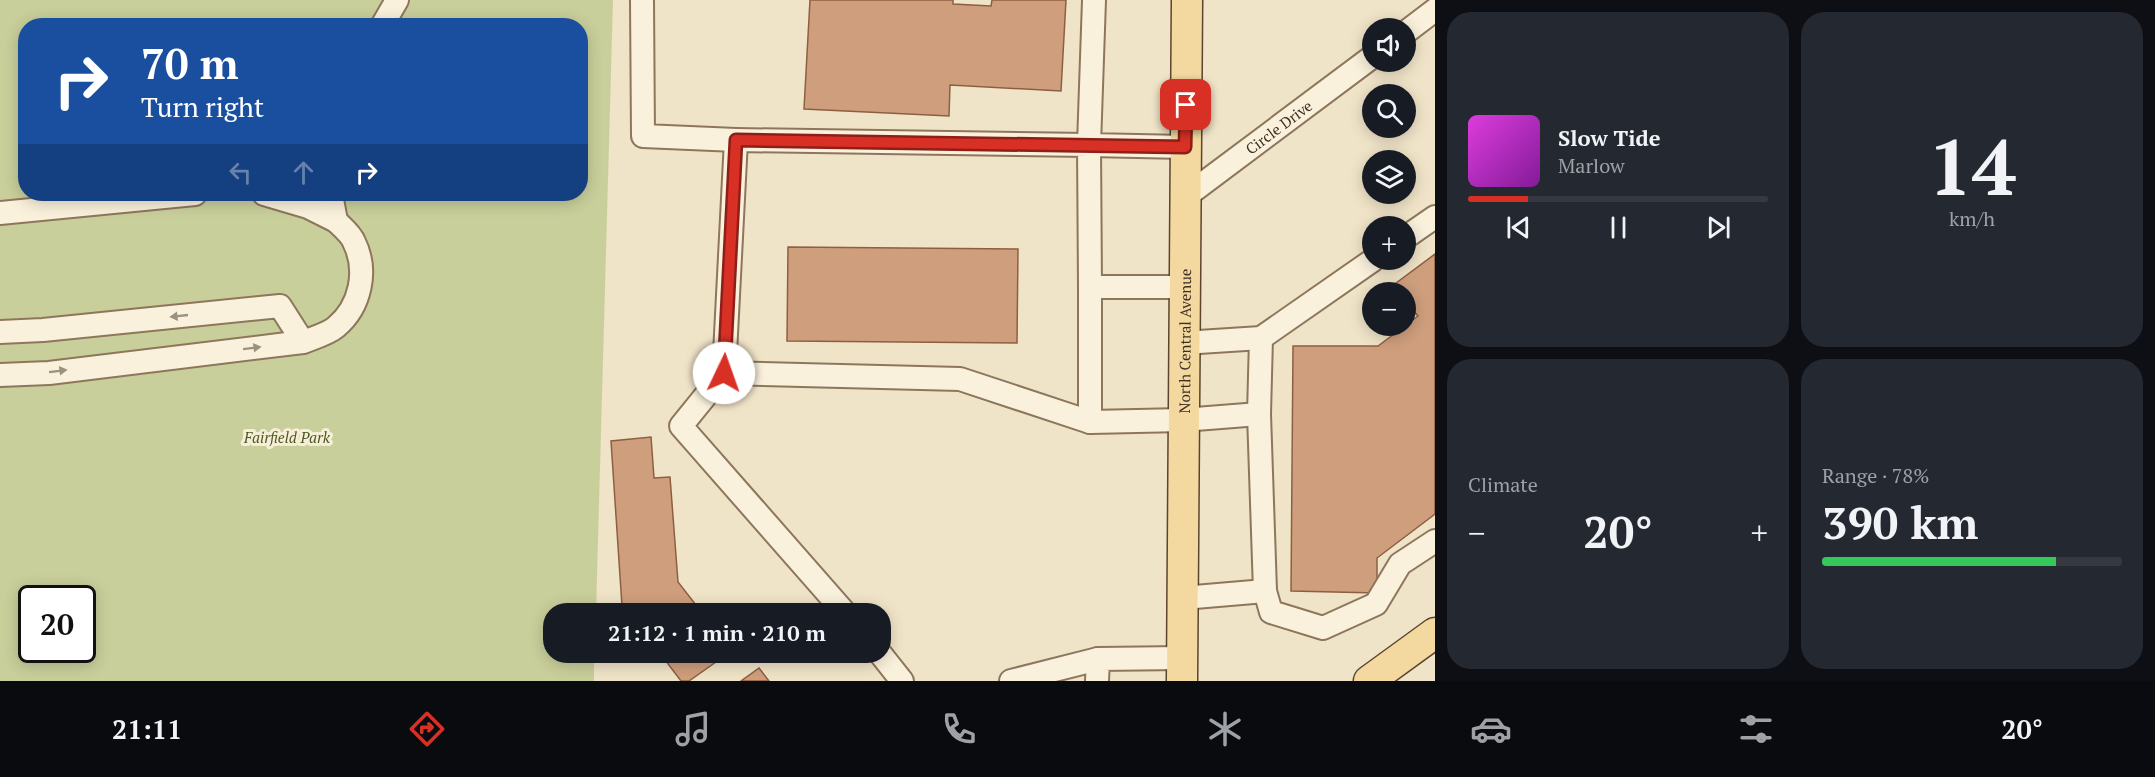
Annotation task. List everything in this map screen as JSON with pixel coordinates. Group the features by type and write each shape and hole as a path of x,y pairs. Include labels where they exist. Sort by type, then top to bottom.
{"main road":[{"name":"North Central Avenue","path":"1182,670 1187,0"},
{"path":"1369,681 1435,633"}],"street":[{"path":"387,18 397,0"},
{"path":"642,0 643,136 736,140 1185,147"},
{"path":"1090,423 1089,145 1094,0"},
{"path":"1416,24 1435,10"},
{"name":"Circle Drive","path":"1185,197 1362,64"},
{"path":"736,140 724,373 681,426 836,603"},
{"path":"0,213 123,201"},
{"path":"0,375 49,373 303,342 336,328 351,311 360,290 361,264 354,240 336,221 308,207 288,201"},
{"path":"332,201 336,221"},
{"path":"1416,230 1435,217"},
{"path":"1183,343 1261,338 1362,268"},
{"path":"1090,287 1184,287"},
{"path":"0,332 43,330 279,306 303,342"},
{"path":"1261,338 1259,414 1265,591 1271,612 1323,628 1376,604 1400,564 1435,540"},
{"path":"724,373 960,379 1090,423 1183,420 1259,414"},
{"path":"1183,598 1265,591"},
{"path":"888,663 902,681"},
{"path":"1011,681 1098,670 1182,670"}],"green space":[{"name":"Fairfield Park","path":"0,0 613,0 596,603 543,603 543,663 594,663 594,681 0,681"}],"building":[{"path":"810,0 953,0 953,4 991,6 992,0 1066,0 1061,91 950,85 949,116 804,109"},
{"path":"788,247 1018,249 1017,343 787,341"},
{"path":"1435,254 1435,514 1377,558 1377,593 1291,591 1293,346 1378,346 1391,336 1416,336 1416,318 1418,316 1416,314 1416,282 1397,282"},
{"path":"651,437 654,478 670,477 678,582 694,603 622,603 611,441"},
{"path":"667,663 714,663 689,681 681,681"},
{"path":"759,668 769,681 741,681"}],"route":[{"path":"724,373 736,140 1185,147 1186,105"}]}
